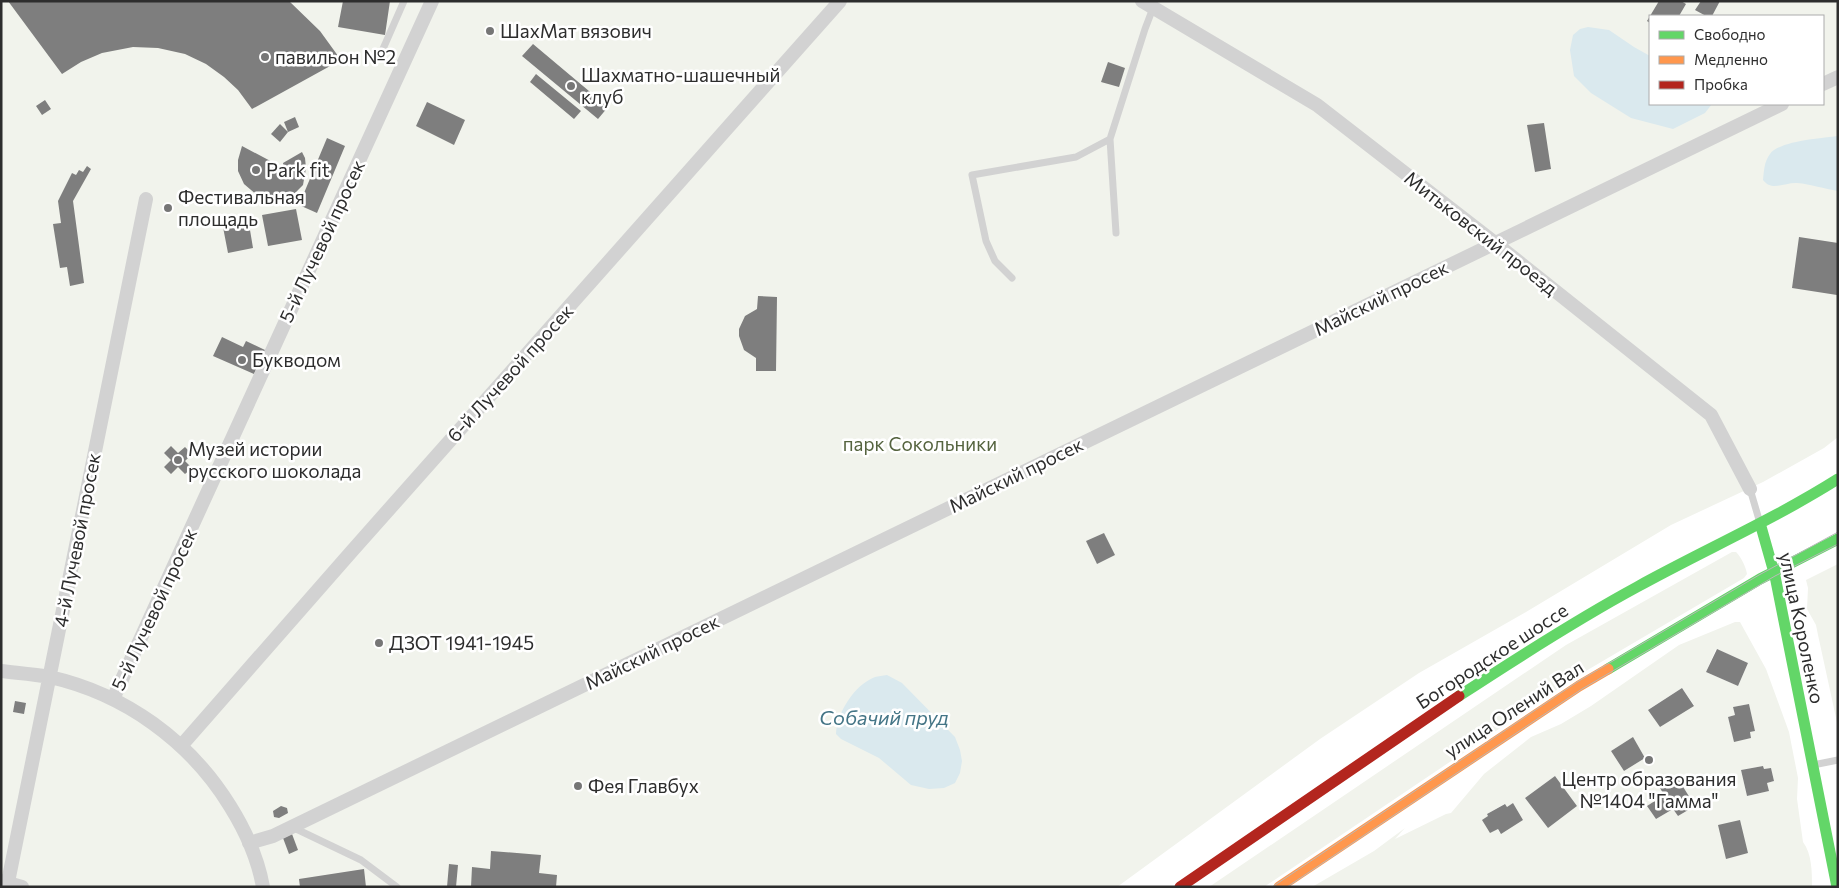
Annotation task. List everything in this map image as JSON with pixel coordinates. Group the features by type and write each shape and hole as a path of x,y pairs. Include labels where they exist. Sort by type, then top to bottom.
{"main road":[{"name":"Богородское шоссе","path":"1180,887 1361,762 1566,628 1617,597 1760,523 1838,480"},
{"name":"улица Короленко","path":"1760,523 1774,571 1837,887"},
{"name":"улица Олений Вал","path":"1279,887 1579,686 1774,571 1838,539"}],"street":[{"name":"5-й Лучевой просек","path":"113,699 432,1"},
{"name":"6-й Лучевой просек","path":"181,746 840,1"},
{"name":"Митьковский проезд","path":"1148,5 1317,106 1495,243 1711,416 1750,488"},
{"path":"1824,84 1838,77"},
{"name":"Майский просек","path":"250,843 273,836 1780,105"},
{"name":"4-й Лучевой просек","path":"5,881 50,677 146,199"},
{"path":"1,671 50,677 113,699 145,717 181,746 202,767 221,791 250,843 263,887"},
{"path":"5,881 22,887"}],"lane":[{"path":"379,58 404,1"},
{"path":"1116,234 1110,139 1145,28 1148,5"},
{"path":"1012,278 995,261 986,241 972,175 1076,158 1110,139"},
{"name":"Митьковский проезд","path":"1750,488 1760,523"},
{"path":"1813,765 1838,760"},
{"path":"292,826 361,860 397,887"}],"green space":[{"name":"парк Сокольники","path":"1,1 1838,1 1838,437 1824,448 1763,482 1671,525 1526,612 1419,673 1320,739 1117,887 1,887"},
{"path":"1732,552 1736,552 1746,568 1747,574 1744,578 1579,675 1264,887 1209,887 1566,645"},
{"path":"1838,564 1838,727 1816,625 1807,609 1808,588 1806,580"},
{"name":"Центр образования №1404 \"Гамма\"","path":"1735,622 1740,622 1766,669 1789,732 1798,778 1797,799 1803,842 1811,863 1812,887 1312,887 1374,851 1405,828 1395,839 1451,813 1484,774 1531,737 1561,724 1591,706 1679,645","holes":["1716,649 1748,663 1738,686 1706,672","1682,688 1694,705 1660,727 1649,709","1749,704 1755,731 1750,732 1751,738 1734,741 1728,717 1735,715 1733,707","1633,738 1645,758 1624,771 1611,751","1763,766 1764,769 1771,768 1774,781 1767,783 1769,791 1747,796 1741,770","1555,776 1577,806 1548,828 1525,798","1677,777 1695,806 1678,816 1673,809 1656,819 1647,806 1664,795 1660,787","1513,803 1523,820 1500,833 1487,814 1504,804 1507,807"]}],"water":[{"path":"1588,27 1609,30 1649,55 1649,105 1711,105 1705,113 1673,129 1631,118 1591,93 1574,76 1570,50 1573,35 1580,29"},
{"path":"1838,136 1838,191 1797,183 1775,186 1767,184 1763,180 1767,160 1775,150 1791,143"},
{"name":"Собачий пруд","path":"887,675 902,683 955,737 962,761 960,773 955,783 944,788 929,789 911,785 879,758 841,739 836,734 843,709 860,686 875,677"}],"building":[{"name":"павильон №2","path":"8,1 289,1 320,31 341,60 252,109 238,90 206,64 185,54 158,48 133,47 102,53 81,62 62,74"},
{"path":"343,1 390,1 385,35 338,27"},
{"path":"1659,1 1681,1 1686,4 1680,15 1651,15"},
{"path":"1701,1 1720,1 1713,15 1704,15 1695,10"},
{"name":"Шахматно-шашечный клуб","path":"533,44 608,107 598,119 522,56"},
{"path":"1108,62 1125,68 1119,87 1101,82"},
{"path":"536,74 581,111 574,119 530,82"},
{"path":"45,100 51,109 42,115 36,106"},
{"path":"427,102 465,120 454,145 416,126"},
{"path":"295,117 299,127 288,132 284,122"},
{"path":"1544,123 1551,169 1535,172 1527,125"},
{"path":"280,124 288,132 280,142 271,134"},
{"path":"327,138 345,146 317,213 299,205"},
{"path":"242,146 276,164 275,167 278,171 284,169 283,163 302,152 306,168 303,185 293,195 278,201 257,195 244,184 238,171 238,160"},
{"path":"87,166 91,169 73,201 84,283 70,286 67,267 60,268 53,224 61,223 58,201 72,173 76,175 79,170 83,172"},
{"path":"296,209 302,240 268,246 262,215"},
{"path":"248,218 253,248 228,253 222,222"},
{"path":"1799,237 1838,243 1837,295 1792,288"},
{"path":"758,296 777,297 776,371 756,371 756,358 744,350 739,336 739,329 745,316 757,309"},
{"name":"Букводом","path":"222,337 243,347 246,341 265,350 254,374 213,356"},
{"path":"171,446 178,453 185,447 192,454 185,461 192,468 185,474 178,467 171,474 164,467 171,460 164,453"},
{"path":"1104,533 1115,555 1097,564 1086,541"},
{"path":"1717,649 1748,663 1738,686 1706,672"},
{"path":"1682,688 1694,706 1660,727 1648,710"},
{"path":"15,701 26,703 24,714 13,712"},
{"path":"1749,704 1755,731 1750,732 1751,738 1734,742 1728,717 1735,715 1733,707"},
{"path":"1633,737 1645,758 1624,771 1611,751"},
{"path":"1763,766 1764,769 1771,768 1774,781 1767,783 1769,791 1747,796 1741,770"},
{"path":"1555,776 1577,806 1548,828 1525,798"},
{"path":"1677,777 1695,806 1678,816 1673,809 1656,819 1647,806 1664,795 1660,788"},
{"path":"1513,803 1523,820 1501,834 1498,829 1490,833 1482,820 1488,816 1487,814 1505,804 1507,807"},
{"path":"281,806 287,808 288,813 279,818 274,817 273,811"},
{"path":"1740,820 1748,853 1726,859 1718,825"},
{"path":"292,834 298,850 289,854 283,838"},
{"path":"491,851 541,855 539,873 557,875 556,887 471,887 472,867 490,869"},
{"path":"449,864 458,865 456,887 447,887"},
{"path":"364,869 366,887 300,887 299,879"}],"tram line":[{"path":"1272,887 1577,682 1759,575 1838,532"},
{"path":"1287,887 1582,689 1775,576 1838,544"}],"traffic: fast":[{"path":"1459,696 1614,600 1662,573 1789,508 1838,479"},
{"path":"1760,523 1775,576 1837,887"},
{"path":"1608,669 1760,579 1838,539"}],"traffic: slow":[{"path":"1279,887 1579,686 1608,669"}],"traffic: jam":[{"path":"1180,887 1459,696"}],"place":[{"name":"ШахМат вязович","path":"490,31"},
{"name":"павильон №2","path":"265,57"},
{"name":"Шахматно-шашечный клуб","path":"571,86"},
{"name":"Park fit","path":"256,170"},
{"name":"Фестивальная площадь","path":"168,208"},
{"name":"Букводом","path":"242,360"},
{"name":"Музей истории русского шоколада","path":"178,460"},
{"name":"ДЗОТ 1941-1945","path":"379,643"},
{"name":"Центр образования №1404 \"Гамма\"","path":"1649,760"},
{"name":"Фея Главбух","path":"578,786"}]}
